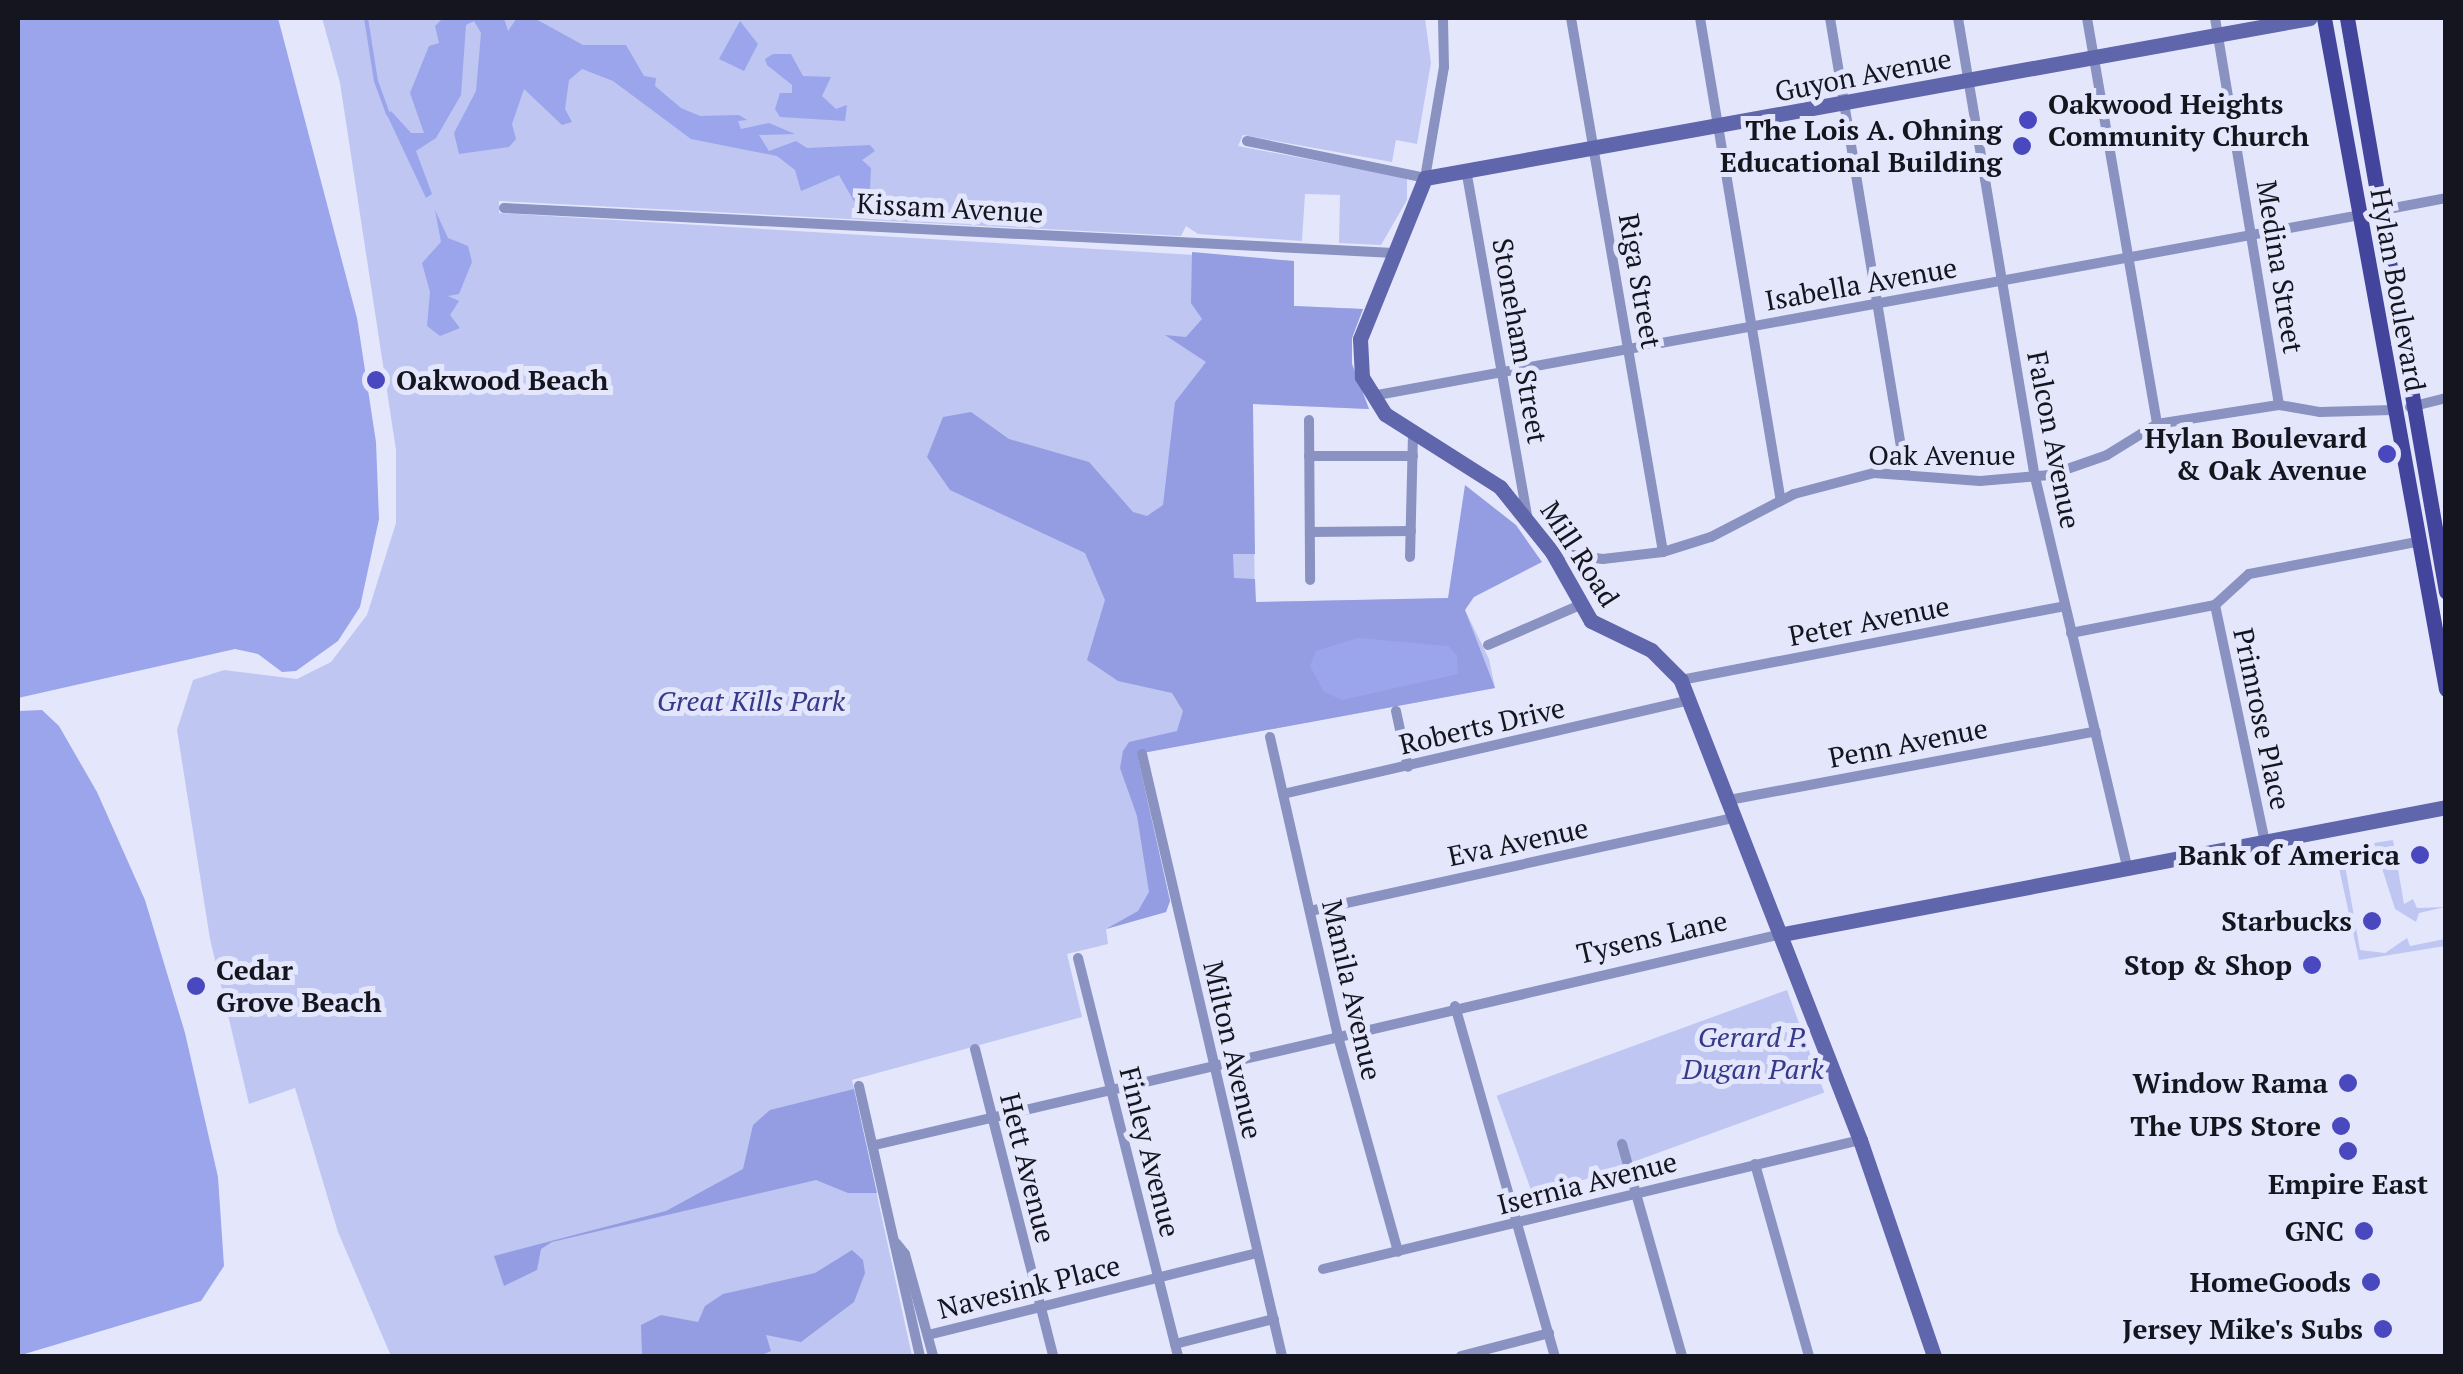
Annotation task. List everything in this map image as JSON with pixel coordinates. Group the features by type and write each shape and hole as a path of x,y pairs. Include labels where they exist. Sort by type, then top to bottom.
{"main road":[{"name":"Hylan Boulevard","path":"2324,18 2446,689"},
{"name":"Hylan Boulevard","path":"2346,18 2410,407 2441,544 2446,592"}],"street":[{"path":"1371,396 1362,378 1360,339 1424,178 1444,68 1443,18"},
{"name":"Riga Street","path":"1571,18 1663,552"},
{"path":"1700,18 1781,500"},
{"path":"1830,18 1905,472"},
{"name":"Falcon Avenue","path":"1958,18 2035,477 2128,867"},
{"path":"2087,18 2157,424"},
{"name":"Guyon Avenue","path":"1424,178 1467,174 2093,58 2217,26 2310,18"},
{"name":"Medina Street","path":"2217,26 2279,404"},
{"path":"1247,142 1424,178"},
{"name":"Stoneham Street","path":"1467,174 1527,516"},
{"path":"2377,212 2446,198"},
{"name":"Kissam Avenue","path":"504,208 1394,253"},
{"name":"Isabella Avenue","path":"1371,396 2360,215"},
{"name":"Mill Road","path":"1371,396 1413,436 1500,488 1527,516 1552,552 1580,606 1600,630 1651,650 1681,680 1783,934 1860,1140 1934,1356"},
{"path":"2410,407 2446,398"},
{"name":"Oak Avenue","path":"1552,552 1603,559 1663,552 1710,537 1781,500 1848,478 1905,472 1980,482 2035,477 2107,454 2157,424 2279,404 2320,412 2393,410"},
{"path":"1309,420 1310,580"},
{"path":"1410,557 1413,436"},
{"path":"1309,456 1412,456"},
{"path":"1310,532 1411,531"},
{"path":"2072,633 2215,605 2249,574 2417,542"},
{"name":"Primrose Place","path":"2215,605 2264,842"},
{"path":"1488,645 1580,606"},
{"name":"Peter Avenue","path":"1681,680 2065,606"},
{"name":"Roberts Drive","path":"1284,794 1690,700"},
{"path":"1396,710 1408,766"},
{"name":"Penn Avenue","path":"1729,800 2096,731"},
{"name":"Manila Avenue","path":"1270,737 1337,1033 1398,1252"},
{"name":"Milton Avenue","path":"1142,754 1282,1356"},
{"name":"Tysens Lane","path":"875,1144 1337,1033 1783,934 2446,807"},
{"name":"Eva Avenue","path":"1310,911 1736,817"},
{"name":"Finley Avenue","path":"1078,958 1178,1356"},
{"path":"1455,1006 1555,1356"},
{"name":"Hett Avenue","path":"975,1049 1053,1356"},
{"path":"859,1086 896,1243 932,1356"},
{"name":"Isernia Avenue","path":"1323,1269 1860,1140"},
{"path":"1622,1144 1682,1356"},
{"path":"1755,1164 1809,1356"},
{"path":"896,1243 893,1258 920,1356"},
{"name":"Navesink Place","path":"928,1335 1257,1253"},
{"path":"1175,1344 1274,1320"},
{"path":"1460,1356 1548,1333"}],"green space":[{"name":"Great Kills Park","path":"322,18 1425,18 1431,63 1417,144 1396,140 1392,162 1243,135 1238,146 1407,178 1407,200 1381,245 1339,243 1340,195 1305,194 1302,241 1198,234 1186,226 1181,236 499,201 499,213 1294,261 1294,306 1363,309 1352,338 1352,364 1369,409 1252,404 1255,602 1459,598 1489,659 1495,688 1137,754 1170,901 1166,912 1106,929 1108,944 1067,954 1082,1017 852,1080 912,1356 391,1356 338,1232 295,1088 249,1104 210,939 177,730 193,680 224,670 297,679 331,662 367,615 396,523 396,450 340,83"},
{"path":"2393,840 2404,904 2413,899 2417,908 2445,907 2419,913 2416,922 2395,909 2374,843"},
{"path":"2356,846 2344,860 2360,950 2385,953 2407,938 2410,946 2445,939 2445,946 2359,960 2336,854 2327,852"},
{"name":"Gerard P. Dugan Park","path":"1787,990 1824,1092 1534,1198 1497,1096"}],"shaded area":[{"path":"18,18 278,18 357,318 376,442 379,519 360,607 338,641 296,671 282,672 258,654 235,649 18,698"},
{"path":"443,18 504,18 508,31 517,18 534,18 583,45 626,45 644,76 656,78 655,86 681,108 700,116 739,115 747,120 738,121 741,129 769,123 795,134 759,135 769,151 796,141 807,148 870,145 875,151 862,160 871,168 870,190 884,200 859,210 839,175 801,191 795,170 777,156 691,139 613,81 582,69 569,80 565,109 572,122 562,125 524,89 512,124 516,139 509,147 459,154 454,133 476,91 481,33 474,21 466,25 461,95 436,138 416,151 432,194 426,198 387,115 391,111 411,133 424,133 410,93 429,46 439,43 435,26"},
{"path":"740,21 758,44 744,71 719,59"},
{"path":"773,54 791,54 803,76 831,77 822,96 836,109 847,105 845,121 780,117 775,109 780,93 792,93 792,85 767,65 765,59"},
{"path":"435,210 448,238 468,246 472,262 459,294 448,296 459,301 450,315 460,328 440,336 427,326 430,292 422,263 441,242"},
{"path":"1192,252 1294,261 1294,306 1363,309 1352,338 1352,364 1369,409 1253,404 1255,554 1233,554 1234,578 1255,579 1256,602 1448,598 1465,485 1516,525 1542,562 1474,597 1465,610 1495,688 1137,754 1170,901 1166,912 1106,929 1138,911 1149,892 1137,816 1120,768 1123,751 1129,742 1177,731 1183,711 1172,693 1118,681 1087,660 1105,600 1085,553 950,490 927,457 943,417 971,412 1009,439 1089,462 1133,512 1147,516 1163,505 1175,402 1206,362 1165,335 1186,337 1202,319 1191,303"},
{"path":"1358,638 1448,646 1457,655 1458,674 1342,700 1324,692 1310,666 1316,651"},
{"path":"42,710 59,726 97,792 145,900 185,1033 218,1177 224,1266 201,1301 18,1356 18,711"},
{"path":"854,1089 877,1193 848,1193 816,1180 552,1242 541,1249 537,1270 504,1286 494,1256 666,1211 743,1169 753,1125 770,1110"},
{"path":"852,1250 863,1260 865,1273 854,1302 801,1342 766,1335 771,1351 760,1356 642,1356 641,1325 661,1315 698,1322 705,1306 723,1294 815,1273"}],"waterway":[{"path":"366,18 376,81 388,114"}],"place":[{"name":"Oakwood Heights Community Church","path":"2028,120"},
{"name":"The Lois A. Ohning Educational Building","path":"2022,146"},
{"name":"Oakwood Beach","path":"376,380"},
{"name":"Hylan Boulevard & Oak Avenue","path":"2387,454"},
{"name":"Bank of America","path":"2420,855"},
{"name":"Starbucks","path":"2372,921"},
{"name":"Stop & Shop","path":"2312,965"},
{"name":"Cedar Grove Beach","path":"196,986"},
{"name":"Window Rama","path":"2348,1083"},
{"name":"The UPS Store","path":"2341,1126"},
{"name":"Empire East","path":"2348,1151"},
{"name":"GNC","path":"2364,1231"},
{"name":"HomeGoods","path":"2371,1282"},
{"name":"Jersey Mike's Subs","path":"2383,1329"}]}
